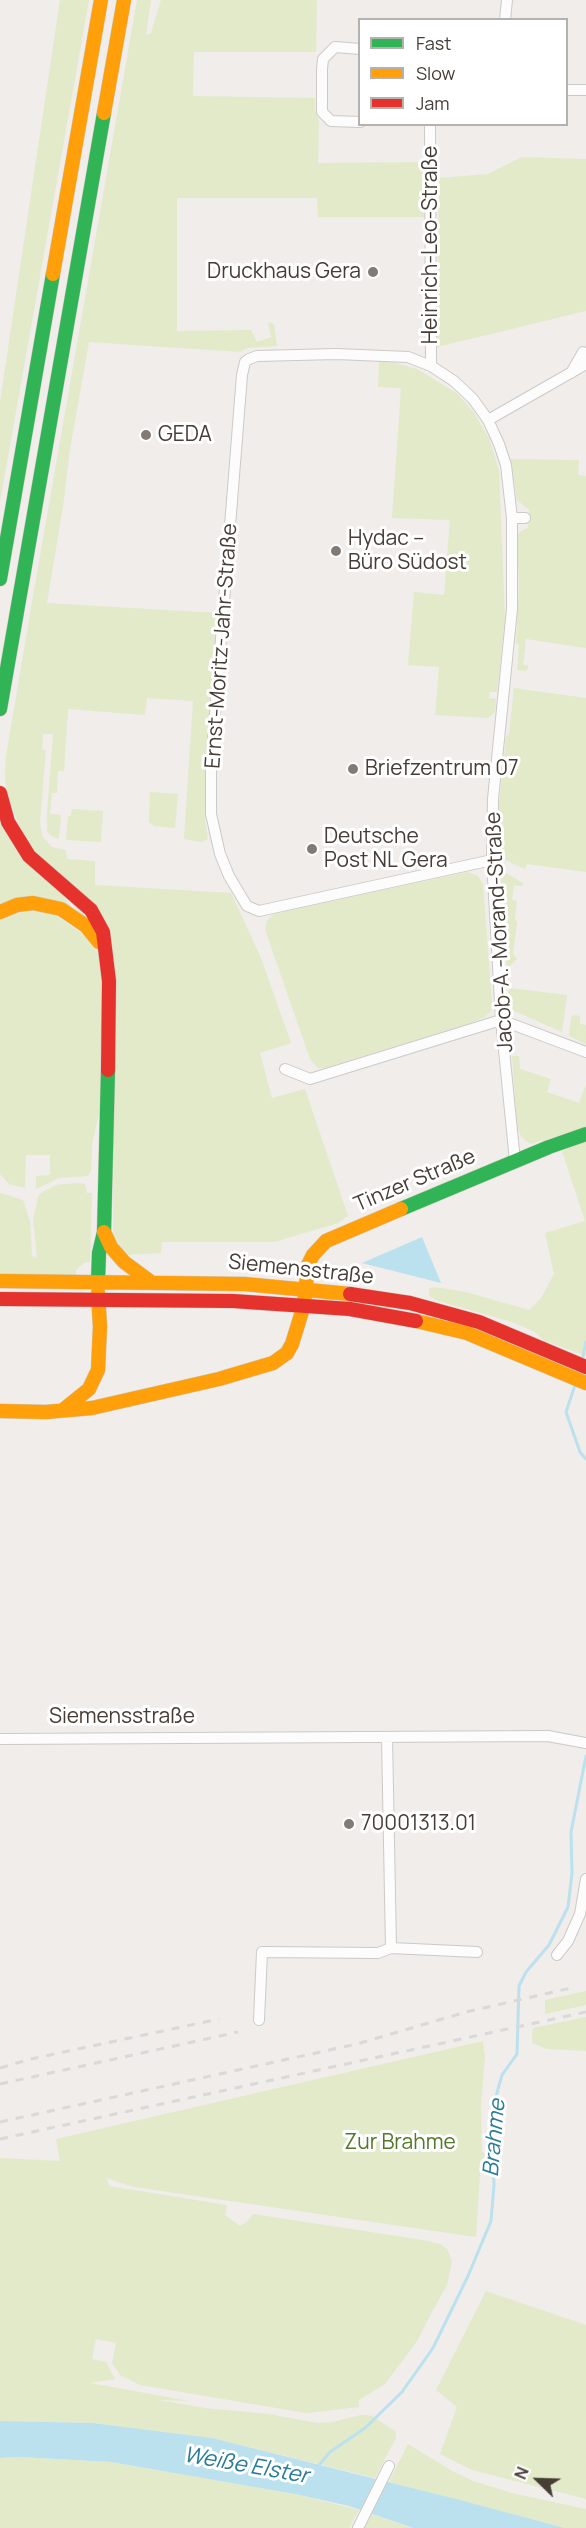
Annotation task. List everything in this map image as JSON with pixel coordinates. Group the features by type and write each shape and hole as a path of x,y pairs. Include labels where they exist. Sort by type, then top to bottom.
{"main road":[{"path":"0,579 101,0"},
{"path":"0,709 124,0"},
{"path":"0,793 9,822 29,856 91,910 103,932 109,981 104,1232 99,1253 104,1281"},
{"path":"0,912 17,905 33,903 61,909 86,926 106,953"},
{"name":"Tinzer Straße","path":"284,1287 308,1265 317,1250 333,1238 515,1161 586,1134"},
{"path":"104,1232 111,1247 124,1262 151,1282"},
{"path":"63,1410 88,1389 96,1377 99,1359 99,1300 111,1247"},
{"path":"304,1305 308,1265"},
{"name":"Siemensstraße","path":"0,1281 244,1284 351,1294 444,1311 511,1335 568,1367 585,1383"},
{"name":"Siemensstraße","path":"0,1299 212,1301 304,1305 395,1316 439,1325 568,1367 586,1367"},
{"name":"Siemensstraße","path":"0,1411 92,1408 273,1363 280,1359 292,1344 304,1305"},
{"path":"88,1389 100,1398 116,1402"}],"street":[{"path":"505,18 507,0"},
{"path":"358,50 335,47 323,59 322,69 322,112 331,121 358,122"},
{"path":"568,90 586,90"},
{"name":"Heinrich-Leo-Straße","path":"430,126 431,366"},
{"path":"569,375 584,352 586,357"},
{"name":"Jacob-A.-Morand-Straße","path":"244,366 249,358 257,356 336,354 408,357 431,366 466,393 488,420 506,465 512,518 512,609 494,799 492,860 501,1020 515,1161"},
{"path":"488,420 586,364"},
{"name":"Ernst-Moritz-Jahr-Straße","path":"244,366 211,765 211,814 220,854 229,876 247,906 259,911 492,860"},
{"path":"512,518 525,518"},
{"path":"285,1069 310,1079 501,1020 586,1052"},
{"name":"Siemensstraße","path":"0,1739 548,1736 583,1743"},
{"path":"387,1737 391,1948"},
{"path":"557,1955 567,1941 580,1914 586,1879"},
{"path":"260,2020 262,1952 378,1953 391,1948 477,1952"},
{"path":"358,2528 389,2466"}],"green space":[{"path":"60,0 89,0 0,502 0,402"},
{"path":"137,0 151,0 146,35 151,33 161,0 317,0 316,52 194,52 193,96 315,98 315,110 319,121 318,163 425,162 424,217 318,217 317,198 177,198 177,331 251,330 257,342 271,337 268,322 274,324 277,346 247,348 240,352 89,342 47,603 217,613 205,791 208,839 201,842 184,839 193,701 147,698 145,715 68,709 64,771 58,771 57,793 52,793 50,814 61,815 59,839 51,836 47,831 53,734 43,734 42,750 46,750 40,822 42,836 52,847 66,850 67,859 95,861 95,885 231,893 261,958 291,1043 260,1053 272,1098 305,1089 348,1216 338,1223 274,1242 162,1242 161,1253 127,1255 113,1235 115,965 27,847 6,791 5,774 6,756 33,596"},
{"path":"522,157 586,159 586,311 437,347 439,178 488,174"},
{"path":"384,360 417,369 458,394 474,413 489,438 499,470 505,620 497,692 490,692 489,698 496,699 495,712 488,718 435,715 439,667 408,665 414,592 444,595 450,520 392,518 401,388 378,387 379,363"},
{"path":"511,459 579,460 578,475 586,476 586,648 526,639 523,665 529,666 526,671 517,670 519,582 517,535 528,528 529,510 517,500"},
{"path":"514,688 586,698 586,872 527,864 525,869 499,857 498,814"},
{"path":"150,792 178,794 175,828 154,826 149,822"},
{"path":"72,809 103,811 101,842 66,840 68,816 71,816"},
{"path":"0,812 81,915 0,908"},
{"path":"500,871 523,883 523,886 514,885 512,900 517,901 515,920 517,922 513,954 517,959 510,966 506,965 504,897 500,894"},
{"path":"467,872 478,876 483,884 491,1011 485,1017 468,1024 318,1068 310,1059 269,941 265,929 267,921 273,914"},
{"path":"48,910 94,942 102,967 100,1109 92,1144 91,1171 88,1176 59,1178 36,1189 36,1176 50,1175 50,1155 26,1155 25,1188 9,1184 0,1174 0,919 11,912"},
{"path":"510,988 567,995 562,1032 512,1010 508,992"},
{"path":"580,1016 580,1024 586,1025 586,1044 569,1036 571,1017"},
{"path":"512,1056 519,1056 520,1069 551,1079 547,1092 579,1103 586,1084 586,1128 532,1144 526,1141 517,1126"},
{"path":"586,1141 586,1356 543,1340 535,1332 512,1322 438,1301 429,1296 429,1289 434,1287 466,1292 529,1310 541,1298 554,1274 545,1233 585,1221 562,1151"},
{"path":"85,1184 87,1193 92,1193 90,1262 84,1263 76,1270 76,1275 0,1276 0,1193 23,1200 30,1221 32,1256 37,1258 33,1218 39,1194 56,1185"},
{"path":"586,1991 586,2005 545,2014 545,2000"},
{"path":"586,2017 586,2051 547,2049 532,2043 533,2028"},
{"name":"Zur Brahme","path":"483,2041 485,2057 481,2105 482,2152 485,2158 481,2159 476,2237 134,2187 107,2178 109,2186 227,2205 225,2215 240,2226 247,2222 253,2214 423,2240 440,2244 447,2249 452,2261 447,2285 417,2341 385,2384 359,2400 359,2407 306,2413 140,2385 120,2375 112,2363 116,2343 96,2339 92,2359 106,2362 115,2379 90,2383 189,2401 158,2400 205,2408 269,2414 317,2423 333,2422 361,2415 372,2416 395,2431 396,2438 375,2478 212,2438 93,2423 0,2421 0,2158 60,2161 56,2139"},
{"path":"486,2291 586,2325 586,2499 472,2470 440,2454 457,2407 436,2390"},
{"path":"408,2444 473,2481 512,2493 586,2509 586,2528 565,2528 389,2482"},
{"path":"0,2458 111,2462 295,2494 359,2510 349,2528 0,2528"},
{"path":"371,2514 406,2526 413,2528 363,2528"}],"water":[{"path":"422,1237 441,1283 362,1263"},
{"name":"Weiße Elster","path":"0,2421 93,2423 212,2438 565,2528 413,2528 349,2506 295,2494 111,2462 0,2458"}],"waterway":[{"name":"Brahme","path":"582,1361 586,1342"},
{"name":"Brahme","path":"575,1385 566,1412 580,1452 586,1459"},
{"name":"Brahme","path":"319,2465 330,2452 365,2428 402,2392 433,2348 468,2276 491,2221 494,2185 492,2128 495,2100 502,2075 517,2054 519,1986 526,1972 549,1945 568,1907 572,1873 571,1832 586,1756"}],"railway":[{"path":"0,2122 357,2044 466,2012 571,1988"},
{"path":"0,2139 586,2012"},
{"path":"0,2068 31,2059 219,2019"},
{"path":"0,2084 238,2032"}],"traffic: fast":[{"path":"0,709 104,113"},
{"path":"0,579 53,274"},
{"path":"98,1281 99,1253 104,1232 108,1070"},
{"path":"401,1209 549,1147 586,1134"}],"traffic: slow":[{"path":"53,274 101,0"},
{"path":"104,113 124,0"},
{"path":"0,912 17,905 33,903 61,909 86,926 99,942"},
{"path":"0,1411 46,1412 92,1408 219,1379 273,1363 287,1353 292,1344 304,1305 308,1265 313,1255 326,1241 401,1209"},
{"path":"104,1232 111,1247 124,1262 151,1282"},
{"path":"0,1281 244,1284 350,1294"},
{"path":"63,1410 89,1389 98,1370 100,1327 98,1293"},
{"path":"416,1321 467,1333 586,1383"}],"traffic: jam":[{"path":"0,793 8,822 29,856 91,910 103,932 109,981 108,1070"},
{"path":"350,1294 410,1303 479,1322 586,1367"},
{"path":"0,1299 233,1301 350,1309 416,1321"}],"place":[{"name":"Druckhaus Gera","path":"373,272"},
{"name":"GEDA","path":"146,435"},
{"name":"Hydac – Büro Südost","path":"336,551"},
{"name":"Briefzentrum 07","path":"353,769"},
{"name":"Deutsche Post NL Gera","path":"312,849"},
{"name":"70001313.01","path":"349,1824"}]}
